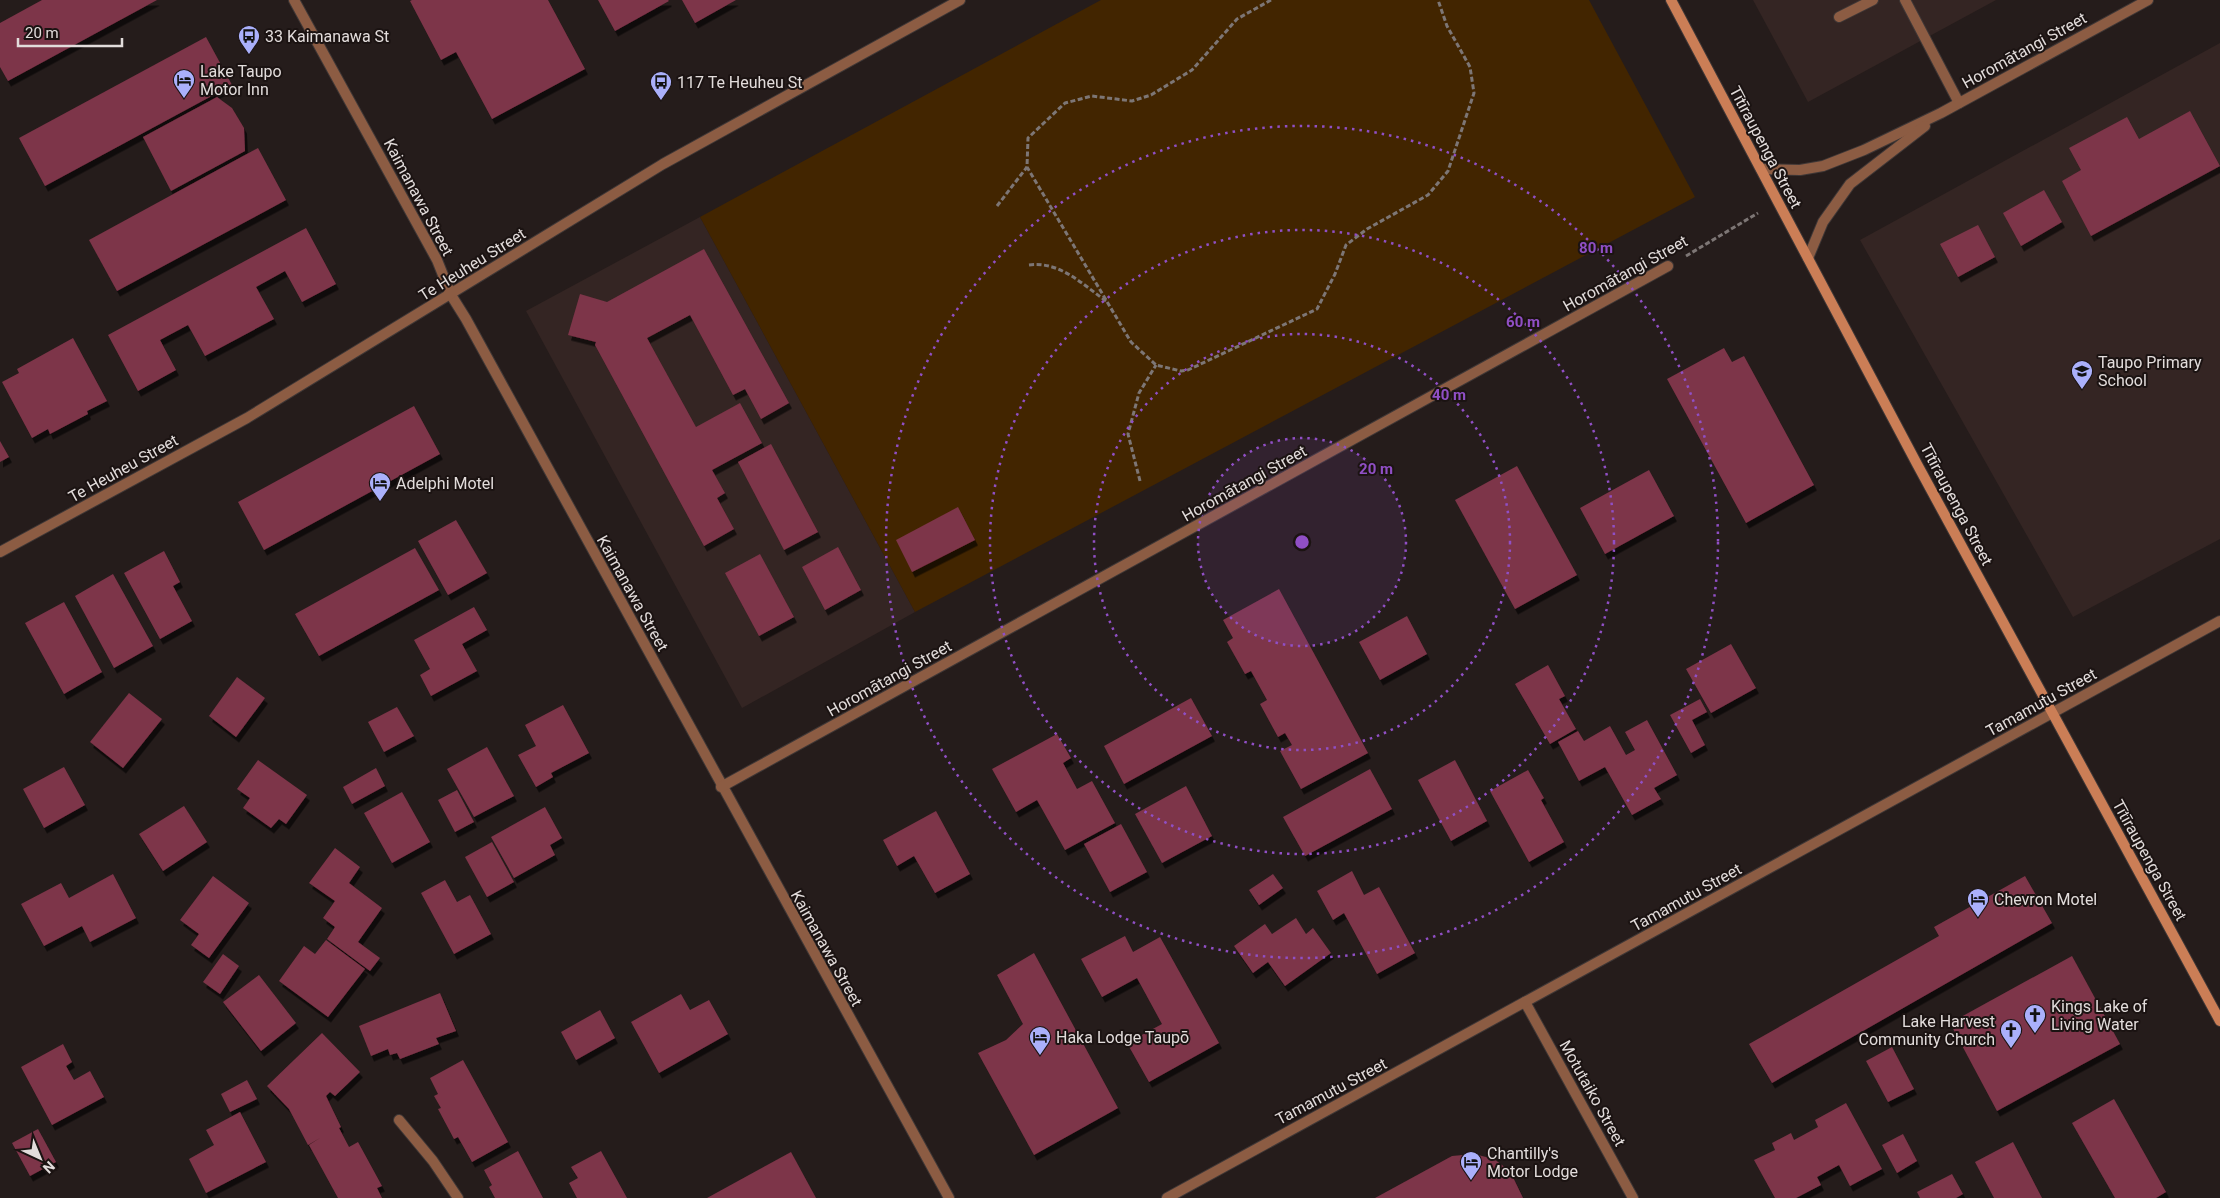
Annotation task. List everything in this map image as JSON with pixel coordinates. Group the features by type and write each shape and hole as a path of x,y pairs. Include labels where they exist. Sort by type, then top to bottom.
{"main road":[{"name":"Tītīraupenga Street","path":"1671,0 2052,713 2220,1021"}],"street":[{"name":"Kaimanawa Street","path":"294,0 437,260 451,295 466,319 948,1198"},
{"name":"Te Heuheu Street","path":"0,552 247,418 663,164 960,0"},
{"path":"1839,17 1873,0"},
{"path":"1905,0 1958,103"},
{"name":"Horomātangi Street","path":"1808,258 1823,222 1850,184 1941,114 2148,0"},
{"name":"Horomātangi Street","path":"1761,169 1800,170 1823,166 1864,150 1941,114"},
{"name":"Horomātangi Street","path":"721,787 1668,266"},
{"name":"Tamamutu Street","path":"1167,1198 2220,621"},
{"name":"Motutaiko Street","path":"1525,1002 1633,1198"},
{"path":"399,1120 433,1161 458,1198"}],"path":[{"path":"1271,0 1237,19 1192,70 1150,95 1132,101 1092,96 1065,103 1028,138 1027,167 1131,342 1156,365 1181,371 1188,370 1317,308 1346,245 1367,230 1428,195 1448,171 1474,93 1470,67 1447,26 1438,0"},
{"path":"997,206 1027,167"},
{"name":"Horomātangi Street","path":"1668,266 1779,202"},
{"path":"1029,265 1049,265 1063,270 1108,303"},
{"path":"1140,481 1128,434 1139,393 1156,365"}],"shaded area":[{"path":"1101,0 1589,0 1695,197 915,612 700,217"},
{"path":"1753,0 1996,0 1808,102"},
{"name":"Taupo Primary School","path":"2220,43 2220,539 2073,617 1860,240"},
{"path":"700,217 915,612 742,708 526,311"}],"building":[{"path":"42,0 157,0 8,81 0,67 0,23"},
{"path":"548,0 585,69 492,119 456,52 441,60 410,1"},
{"path":"598,0 668,0 669,1 615,31"},
{"path":"682,0 736,0 695,23"},
{"path":"206,37 232,85 45,186 19,138"},
{"path":"217,97 232,108 244,128 245,151 171,191 143,137"},
{"path":"2190,111 2220,166 2091,236 2062,181 2081,170 2069,148 2127,117 2139,139"},
{"path":"258,148 286,200 117,291 89,240"},
{"path":"2044,190 2062,222 2021,246 2003,213"},
{"path":"1978,225 1995,257 1958,277 1940,244"},
{"path":"306,228 336,284 302,302 285,271 256,287 274,319 205,356 188,325 160,340 176,370 138,391 108,335"},
{"path":"704,249 789,403 761,419 745,389 733,395 690,315 647,338 696,427 740,403 762,443 712,470 725,493 717,498 734,529 704,546 595,345 596,342 568,335 580,294 607,302"},
{"path":"73,338 107,401 87,411 88,414 50,434 48,429 32,438 2,382 19,373 17,369"},
{"path":"1724,348 1732,362 1744,356 1814,485 1746,523 1667,379"},
{"path":"414,406 440,454 264,550 238,502"},
{"path":"0,441 9,457 0,462"},
{"path":"771,444 818,532 784,550 738,462"},
{"path":"1517,466 1577,575 1515,609 1455,500"},
{"path":"1649,470 1674,516 1605,554 1580,508"},
{"path":"958,507 975,540 912,572 896,540"},
{"path":"456,520 487,573 448,595 418,541"},
{"path":"838,547 861,590 825,610 802,567"},
{"path":"415,548 439,590 319,656 295,614"},
{"path":"164,551 180,582 173,586 192,621 160,639 124,573"},
{"path":"760,554 794,617 759,636 725,573"},
{"path":"113,574 153,646 114,668 75,596"},
{"path":"1279,589 1368,753 1301,789 1280,751 1292,745 1285,733 1278,737 1260,704 1267,700 1251,671 1245,674 1227,642 1233,638 1223,620"},
{"path":"64,602 102,672 64,694 25,623"},
{"path":"474,607 487,630 462,644 477,671 431,696 420,675 430,669 414,640"},
{"path":"1407,616 1427,654 1380,680 1359,642"},
{"path":"1731,644 1756,688 1711,713 1686,669"},
{"path":"1548,665 1565,696 1559,699 1576,729 1550,744 1515,684"},
{"path":"237,677 265,698 236,737 209,716"},
{"path":"129,693 162,719 123,768 90,742"},
{"path":"1191,698 1212,736 1124,784 1104,746"},
{"path":"1700,699 1707,712 1692,720 1705,745 1691,753 1670,715"},
{"path":"563,705 589,753 551,773 553,777 536,787 518,755 536,746 525,725"},
{"path":"397,707 414,736 384,752 368,722"},
{"path":"1647,720 1677,775 1654,788 1661,799 1632,815 1605,767 1579,781 1558,742 1578,731 1584,741 1610,726 1626,755 1635,750 1625,732"},
{"path":"1057,734 1071,758 1063,763 1077,789 1092,781 1115,823 1065,850 1037,800 1016,812 992,769"},
{"path":"487,747 514,796 474,817 447,769"},
{"path":"258,760 307,795 286,824 279,819 271,828 243,808 250,798 237,789"},
{"path":"1455,760 1487,821 1451,841 1418,780"},
{"path":"64,767 85,805 44,828 23,789"},
{"path":"376,768 385,786 352,804 343,787"},
{"path":"1370,769 1392,809 1305,856 1283,817"},
{"path":"1528,770 1544,798 1541,800 1564,842 1529,862 1490,791"},
{"path":"1186,786 1212,836 1162,863 1135,814"},
{"path":"457,790 474,822 455,832 438,800"},
{"path":"402,792 430,842 392,863 364,813"},
{"path":"184,806 207,842 163,871 139,834"},
{"path":"545,807 562,838 550,845 555,855 514,878 491,837"},
{"path":"936,811 970,874 935,893 914,856 897,866 883,840"},
{"path":"1121,824 1147,872 1110,892 1084,844"},
{"path":"492,842 514,882 487,897 465,857"},
{"path":"335,848 360,867 349,883 382,908 358,942 380,958 370,971 327,939 335,927 323,918 335,901 309,883"},
{"path":"1352,871 1364,895 1379,887 1415,953 1377,974 1344,913 1333,920 1317,891"},
{"path":"113,874 136,918 90,942 82,926 44,946 21,904 61,883 69,898"},
{"path":"1273,874 1283,888 1259,905 1249,890"},
{"path":"213,876 249,903 209,958 191,945 199,934 180,920"},
{"path":"2025,876 2052,923 1772,1083 1749,1044 1939,936 1934,927"},
{"path":"445,880 457,902 470,895 491,934 454,954 421,893"},
{"path":"1296,918 1306,934 1313,928 1331,953 1285,986 1268,962 1253,973 1234,946 1265,924 1272,934"},
{"path":"1125,936 1133,952 1160,937 1219,1043 1149,1082 1127,1043 1162,1024 1137,978 1102,997 1081,959"},
{"path":"326,940 365,969 328,1017 279,981 304,946 315,954"},
{"path":"1034,953 1118,1108 1034,1155 978,1053 1006,1040 1023,1024 997,975"},
{"path":"223,954 239,966 220,994 203,982"},
{"name":"Kings Lake of Living Water","path":"2072,956 2120,1044 1997,1111 1950,1023"},
{"path":"259,975 296,1023 261,1051 223,1002"},
{"path":"440,993 456,1031 436,1038 439,1044 400,1059 397,1053 390,1055 388,1049 371,1056 359,1026"},
{"path":"681,994 690,1010 709,1000 728,1034 659,1073 631,1022"},
{"path":"600,1010 615,1038 576,1060 561,1032"},
{"path":"322,1033 360,1072 335,1096 330,1092 326,1096 349,1147 358,1142 382,1186 377,1188 382,1198 338,1198 309,1145 320,1138 308,1145 289,1109 267,1086"},
{"path":"63,1044 72,1062 66,1066 74,1080 90,1071 104,1097 52,1125 21,1067"},
{"path":"1892,1047 1914,1089 1888,1102 1866,1061"},
{"path":"463,1060 508,1142 472,1162 458,1137 454,1139 438,1109 441,1108 434,1096 438,1094 430,1078"},
{"path":"247,1080 257,1099 230,1112 221,1094"},
{"path":"2114,1099 2166,1192 2156,1198 2115,1198 2072,1123"},
{"path":"1846,1103 1882,1169 1850,1186 1839,1165 1817,1177 1821,1185 1796,1198 1775,1198 1754,1160 1775,1150 1772,1143 1791,1133 1794,1140 1818,1127 1815,1120"},
{"path":"240,1112 266,1162 206,1193 189,1159 214,1145 206,1130"},
{"path":"38,1129 56,1162 30,1176 12,1143"},
{"path":"1903,1134 1917,1161 1897,1173 1882,1145"},
{"path":"2013,1142 2042,1198 1994,1198 1975,1162"},
{"path":"518,1151 543,1198 495,1198 489,1187 492,1185 484,1170"},
{"path":"601,1151 627,1198 577,1198 569,1183 578,1178 571,1167"},
{"path":"791,1152 816,1198 707,1198"},
{"path":"1474,1154 1494,1159 1510,1171 1523,1198 1375,1198 1452,1156"},
{"path":"1952,1174 1963,1194 1956,1198 1920,1198 1917,1192"}],"place":[{"name":"33 Kaimanawa St","path":"249,55"},
{"name":"Lake Taupo Motor Inn","path":"184,99"},
{"name":"117 Te Heuheu St","path":"661,101"},
{"name":"Taupo Primary School","path":"2082,390"},
{"name":"Adelphi Motel","path":"380,502"},
{"name":"Chevron Motel","path":"1978,918"},
{"name":"Kings Lake of Living Water","path":"2035,1034"},
{"name":"Lake Harvest Community Church","path":"2011,1049"},
{"name":"Haka Lodge Taupō","path":"1040,1056"},
{"name":"Chantilly's Motor Lodge","path":"1471,1181"}]}
